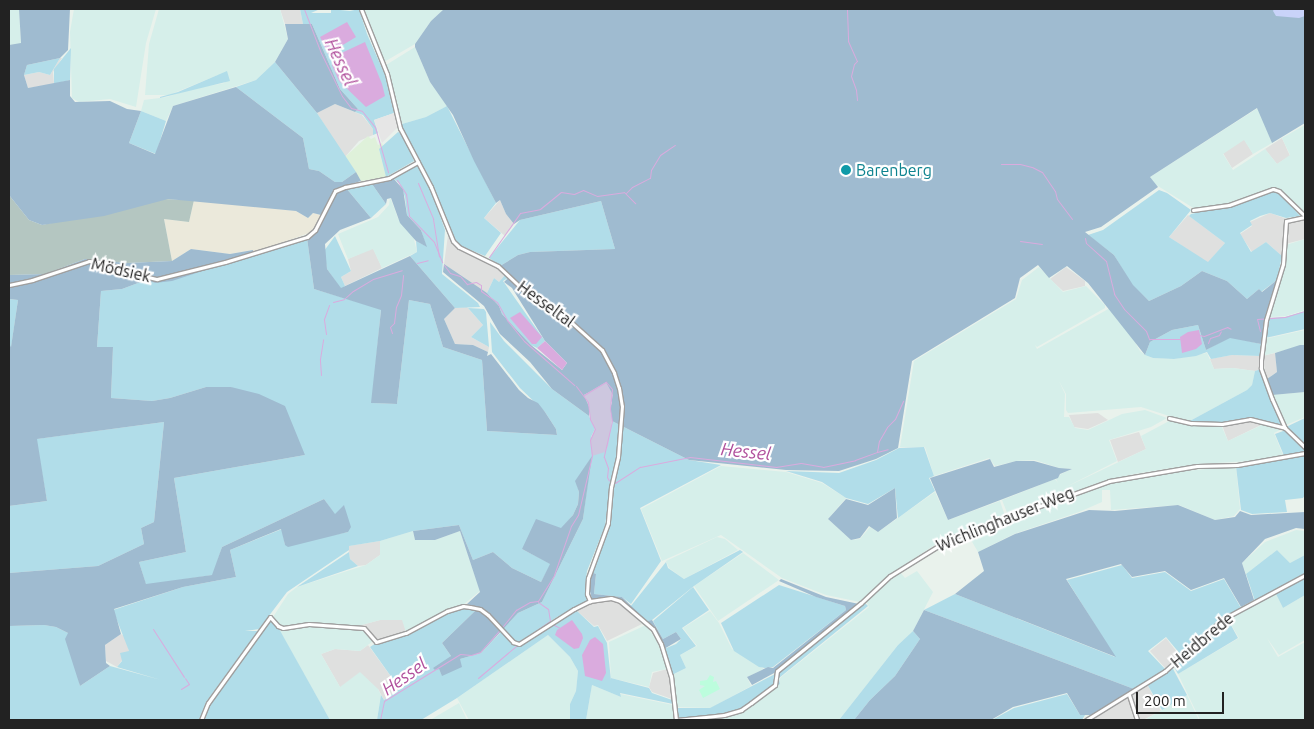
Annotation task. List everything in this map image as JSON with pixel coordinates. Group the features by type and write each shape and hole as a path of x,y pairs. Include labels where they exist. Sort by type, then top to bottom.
{"street":[{"name":"Hesseltal","path":"361,9 387,74 400,128 418,162 453,241 459,247 498,266 532,298 571,322 602,350 614,373 622,406 618,457 611,487 608,523 590,568 587,587 590,601"},
{"name":"Mödsiek","path":"9,285 32,280 89,261 106,263 151,279 165,278 264,251 311,234 335,191 345,187 389,178 418,162"},
{"path":"1193,210 1229,205 1277,190 1305,217 1286,221 1283,264 1266,320 1261,360 1270,391 1285,428 1305,447"},
{"path":"1169,418 1191,423 1222,424 1250,419 1285,428"},
{"name":"Wichlinghauser Weg","path":"676,720 724,715 741,710 775,685 777,671 890,576 951,538 1109,481 1197,466 1237,465 1305,453"},
{"name":"Heidbrede","path":"1086,720 1165,671 1223,619 1305,575"},
{"path":"201,720 208,703 270,617 278,626 283,628 309,624 364,628 376,642 406,634 447,611 462,606 480,609 494,620 513,642 518,644 590,601 617,600 653,629 661,644 671,676 676,720"},
{"path":"1129,695 1137,720"}],"shaded area":[{"path":"9,9 19,9 21,44 9,45"},
{"path":"19,9 70,9 68,50 60,58 27,65 24,75 28,88 70,80 70,96 75,102 110,101 127,109 141,111 129,143 155,154 173,106 236,87 303,138 309,169 319,171 335,182 342,182 356,172 361,181 335,189 321,215 313,213 308,218 296,211 168,199 104,216 42,225 29,220 9,195 9,45 21,43"},
{"path":"74,9 156,9 146,43 136,107 110,99 79,102 72,98 70,32"},
{"path":"159,9 280,9 288,39 275,62 256,80 173,106 166,121 141,111 144,100 167,97 191,89 225,83 218,75 169,95 145,95 149,44"},
{"path":"280,9 300,9 303,24 285,24"},
{"path":"300,9 320,9 311,13 331,13 331,9 350,11 359,9 367,34 385,75 394,113 374,120 378,133 373,135 373,129 363,115 355,112 358,109 340,89 312,24 303,24"},
{"path":"362,9 444,9 431,21 415,44 384,62"},
{"path":"444,9 1305,9 1305,123 1272,143 1257,108 1150,177 1158,187 1101,227 1085,232 1114,255 1133,285 1149,301 1181,286 1202,271 1227,281 1247,299 1259,289 1262,292 1277,280 1266,313 1261,344 1230,338 1206,350 1198,325 1172,330 1150,342 1145,355 1088,283 1067,266 1049,278 1038,265 1020,278 1015,298 912,361 898,448 876,459 839,471 786,470 689,460 612,421 610,409 612,402 601,387 584,395 589,406 589,416 552,389 530,362 500,334 484,306 443,272 444,264 487,293 499,306 502,314 531,345 562,370 567,363 545,341 512,288 504,282 510,276 500,266 518,255 530,252 615,249 601,201 520,220 514,224 506,214 500,200 496,203 453,115 430,82 415,47 415,44 431,21"},
{"path":"1274,9 1305,9 1305,16 1299,18 1276,16 1273,11"},
{"path":"285,24 312,24 340,89 358,109 355,112 335,104 317,113 275,62 288,39"},
{"path":"415,47 430,82 447,106 426,117 402,124 386,65"},
{"path":"71,48 70,80 54,84 54,69"},
{"path":"60,58 62,58 53,72 54,84 28,88 24,75 39,72 50,75"},
{"path":"60,58 50,75 39,72 24,75 27,65"},
{"path":"275,62 317,113 356,172 342,182 335,182 319,171 309,169 303,138 236,87 256,80"},
{"path":"227,71 230,81 160,98 178,92"},
{"path":"335,104 362,115 373,129 373,135 359,141 345,157 317,113"},
{"path":"447,106 496,203 484,218 501,233 485,256 461,246 453,237 432,186 402,128 402,124 426,117"},
{"path":"1258,108 1272,143 1253,154 1244,140 1223,154 1233,170 1265,149 1277,164 1290,155 1282,138 1305,125 1305,215 1278,188 1272,188 1219,206 1195,209 1153,183 1150,177"},
{"path":"141,111 166,121 156,154 129,143"},
{"path":"394,113 398,127 382,143 374,120"},
{"path":"398,132 402,134 414,161 386,177 379,149"},
{"path":"368,136 371,139 375,137 378,145 382,143 383,146 379,150 386,177 361,181 345,157"},
{"path":"1282,138 1290,156 1277,164 1265,149"},
{"path":"1244,139 1253,154 1232,168 1223,153"},
{"path":"419,166 430,187 445,230 442,274 478,303 480,307 455,308 410,256 417,252 416,241 426,246 421,230 407,215 405,197 400,184 393,178 413,167"},
{"path":"393,178 403,189 407,215 421,230 427,247 416,241 400,223 391,198 387,199 386,204 372,184"},
{"path":"372,184 386,204 371,218 346,188"},
{"path":"346,188 371,218 340,230 325,244 327,269 341,288 410,256 455,308 444,319 455,344 473,345 488,352 487,356 491,354 519,390 528,398 538,403 556,429 557,435 487,431 482,360 443,347 430,304 409,300 397,404 371,403 381,310 314,289 307,238 316,231 334,194"},
{"path":"1159,190 1167,193 1191,210 1169,237 1208,262 1225,243 1189,216 1229,206 1274,190 1278,191 1300,216 1286,218 1270,213 1250,221 1252,225 1240,233 1251,252 1266,242 1282,256 1277,280 1261,292 1259,289 1247,299 1227,281 1202,271 1181,286 1149,301 1132,285 1114,255 1088,235 1103,230"},
{"path":"9,195 29,220 42,225 163,199 194,200 189,222 164,219 172,261 127,263 85,259 45,274 9,275"},
{"path":"390,197 398,218 413,235 417,252 382,268 373,249 348,259 338,234 378,217 389,205"},
{"path":"194,200 296,211 308,218 313,213 321,215 316,227 309,233 253,253 252,250 230,254 191,249 172,261 164,219 189,222"},
{"path":"500,200 506,214 514,224 505,236 484,218"},
{"path":"601,201 615,249 530,252 518,255 500,266 489,258 520,220"},
{"path":"1270,213 1290,220 1305,218 1305,239 1285,244 1283,257 1266,242 1252,252 1240,234 1252,226 1250,222"},
{"path":"1188,215 1225,243 1208,263 1169,237"},
{"path":"448,235 452,242 495,266 505,275 499,282 494,278 487,293 464,280 444,264"},
{"path":"335,236 351,271 341,277 345,286 341,289 327,269 324,251"},
{"path":"307,238 314,289 381,309 372,403 397,404 409,300 430,304 443,347 482,360 487,431 557,435 556,429 545,412 520,388 492,352 490,322 504,341 552,389 589,416 595,429 591,437 592,446 606,450 612,421 689,460 721,465 640,508 661,561 631,604 622,597 594,594 596,574 591,572 611,522 615,479 612,474 605,526 587,571 585,588 587,602 557,617 519,642 515,641 503,629 518,613 542,602 583,519 591,458 576,481 579,492 578,504 573,515 562,528 522,549 551,564 541,582 512,568 493,552 473,560 459,525 413,531 380,541 349,546 349,550 287,592 259,629 245,631 258,631 206,702 199,720 9,720 9,626 44,625 56,627 68,633 80,686 110,666 161,680 117,667 122,661 120,653 129,651 113,610 183,587 236,577 230,550 282,529 285,545 348,532 344,506 335,515 324,499 222,547 213,575 146,585 139,562 186,552 174,478 305,455 231,387 206,387 170,398 152,401 111,398 113,347 97,347 101,291 122,289 146,280 155,283"},
{"path":"1305,239 1305,310 1286,316 1269,317 1285,265 1286,245"},
{"path":"373,248 382,268 345,286 341,277 351,271 348,259"},
{"path":"191,249 230,254 253,250 254,254 172,281 155,283 146,280 122,289 101,291 97,347 113,347 111,398 152,401 170,398 206,387 231,387 259,394 285,406 305,455 174,478 186,552 139,562 146,584 212,575 222,547 324,499 335,514 344,505 351,527 348,532 288,547 285,545 281,529 230,550 236,577 183,587 114,609 121,634 105,645 106,663 110,666 80,686 65,639 68,633 56,627 44,625 9,626 9,573 98,566 144,544 141,528 154,522 164,422 37,439 47,501 9,506 9,344 11,347 18,300 9,299 9,275 45,274 85,259 127,263 172,261"},
{"path":"1039,267 1063,292 1086,286 1105,305 1105,308 1037,347 1035,345 1037,349 1110,308 1131,335 1140,351 1145,355 1153,358 1174,359 1207,353 1214,369 1233,368 1255,371 1252,385 1247,390 1188,422 1141,407 1068,413 1066,410 1066,394 1059,381 1065,394 1064,417 1069,417 1075,428 1088,430 1122,414 1145,410 1167,418 1151,427 1109,440 1117,461 1064,488 1146,449 1141,436 1171,420 1191,424 1221,425 1228,441 1264,424 1282,429 1274,433 1283,455 1251,461 1197,464 1134,474 1101,482 1008,515 1002,500 1055,479 1058,483 1056,479 1061,474 1072,469 1059,468 1035,460 1016,461 995,466 989,458 934,476 925,447 900,447 914,361 1016,299 1022,280"},
{"path":"1066,267 1085,281 1085,286 1063,291 1050,279"},
{"path":"505,275 508,278 503,281 545,341 537,348 531,345 502,314 499,306 487,293 494,278 499,282"},
{"path":"9,299 18,300 11,348 9,344"},
{"path":"467,307 483,325 471,337 489,347 488,352 473,345 455,344 444,319 455,308"},
{"path":"468,308 484,309 486,312 489,347 471,337 483,325"},
{"path":"1305,311 1305,329 1265,338 1269,318 1285,317"},
{"path":"1198,325 1206,350 1230,337 1261,344 1260,356 1232,355 1211,359 1207,352 1196,356 1174,359 1153,358 1145,355 1150,342 1172,330"},
{"path":"1305,330 1305,345 1262,356 1264,339"},
{"path":"1305,345 1305,392 1272,395 1267,379 1277,372 1275,353"},
{"path":"1275,353 1277,372 1267,379 1262,356"},
{"path":"1232,355 1260,356 1261,369 1255,371 1233,368 1214,369 1210,359"},
{"path":"1261,369 1283,424 1280,426 1250,418 1221,423 1188,422 1247,390 1252,385 1255,371"},
{"path":"606,382 613,395 610,409 612,421 608,446 605,452 592,456 590,440 595,429 590,419 589,407 584,395"},
{"path":"1305,392 1305,417 1286,425 1272,395"},
{"path":"1098,413 1108,420 1088,429 1074,427 1069,415"},
{"path":"1305,418 1305,444 1286,427"},
{"path":"1245,420 1263,424 1228,441 1222,425"},
{"path":"164,422 154,522 141,528 144,544 98,566 9,573 9,506 47,501 36,439"},
{"path":"1286,430 1305,450 1305,495 1303,498 1285,500 1287,512 1252,514 1241,510 1236,466 1285,458 1275,434"},
{"path":"1139,432 1146,449 1118,462 1110,440"},
{"path":"924,447 934,476 929,478 935,491 898,518 895,488 868,504 846,498 822,482 786,471 839,473 876,460 899,448"},
{"path":"592,456 583,519 542,602 518,613 481,653 460,659 462,667 442,676 439,669 435,670 433,668 451,656 442,643 476,610 477,607 467,604 480,592 460,531 435,540 415,540 413,531 459,525 473,560 493,552 512,568 541,582 550,564 522,549 536,519 561,528 573,515 578,504 579,492 575,481"},
{"path":"990,459 994,467 1016,461 1034,461 1059,468 1072,469 1060,474 1058,478 948,520 930,478"},
{"path":"721,466 786,472 822,483 846,498 828,519 851,540 860,539 870,527 878,532 935,492 948,520 1000,501 1005,516 942,540 891,574 860,602 826,595 782,578 721,535 662,561 641,509"},
{"path":"1236,466 1240,509 1234,516 1215,520 1179,505 1111,510 1110,490 1102,490 1102,502 1079,512 1014,534 978,552 967,533 1102,484 1156,474"},
{"path":"895,488 897,518 878,532 869,526 860,538 851,540 828,519 846,499 868,505"},
{"path":"1178,505 1215,520 1235,517 1240,511 1251,515 1305,512 1305,529 1296,528 1265,539 1242,563 1254,600 1241,607 1224,578 1191,590 1165,571 1132,577 1121,564 1066,579 1116,657 955,594 984,571 978,552 1015,534 1089,510 1115,511"},
{"path":"1296,530 1305,531 1305,555 1290,563 1277,550 1246,574 1242,563 1265,542"},
{"path":"413,531 415,540 435,540 460,531 480,591 463,605 406,632 402,620 380,620 358,626 308,624 283,627 273,617 288,594 297,587 366,565 380,555 380,541"},
{"path":"717,537 725,539 738,550 684,579 669,568 666,561"},
{"path":"380,541 380,555 366,565 358,566 350,559 348,546"},
{"path":"740,550 743,552 694,586 652,620 647,621 630,607 666,562 668,568 684,579"},
{"path":"1277,550 1290,563 1305,555 1305,573 1255,601 1246,574"},
{"path":"349,552 350,559 358,566 297,587"},
{"path":"743,553 779,580 718,621 694,586"},
{"path":"1122,565 1132,578 1165,572 1191,591 1224,579 1241,608 1223,617 1181,655 1166,637 1148,651 1165,669 1134,689 924,610 955,594 1115,657 1067,580"},
{"path":"899,571 905,578 917,571 933,592 913,631 898,645 839,720 694,720 724,718 741,712 780,684 780,678 869,607 866,601"},
{"path":"591,572 596,574 594,594 622,597 647,621 652,620 663,639 676,632 681,639 664,649 654,628 621,600 615,598 592,599 589,588"},
{"path":"1305,576 1305,595 1283,608 1275,592"},
{"path":"781,579 826,597 859,604 776,672 752,685 747,677 768,667 773,668 846,610 845,606 816,597 779,581"},
{"path":"779,585 845,606 846,610 773,667 759,667 734,651 721,623"},
{"path":"693,587 709,610 682,628 696,646 680,655 686,668 672,675 664,649 676,644 681,639 676,632 663,639 653,621"},
{"path":"1275,592 1283,608 1305,595 1305,640 1279,655 1267,638 1278,657 1305,642 1305,720 1200,720 1178,674 1239,638 1227,618"},
{"path":"616,600 642,624 607,641 598,625 594,626 576,610 589,604"},
{"path":"864,602 868,606 779,678 780,684 741,709 710,716 677,719 677,708 710,708 779,672"},
{"path":"463,608 476,610 442,643 451,656 439,669 442,675 460,659 481,653 502,631 515,645 519,645 576,610 594,627 598,626 607,643 611,680 611,678 649,688 652,693 672,700 673,704 620,693 621,697 592,685 586,720 570,720 570,704 576,691 578,671 570,657 548,635 457,698 421,720 377,720 381,695 384,700 400,689 370,647 376,643 413,632 448,612"},
{"path":"924,610 1134,689 1093,715 1080,715 1067,693 1013,707 991,720 854,720 870,700 895,676 920,639 913,631"},
{"path":"710,611 719,623 732,649 764,669 747,677 751,686 711,708 675,707 671,676 686,668 680,655 697,646 683,628"},
{"path":"1227,618 1238,638 1178,674 1173,665"},
{"path":"380,620 403,620 406,632 378,640 364,627 358,626"},
{"path":"268,621 272,621 278,627 330,720 202,720 204,711"},
{"path":"308,625 363,629 373,641 360,651 335,649 321,654 340,687 360,672 378,689 381,695 377,720 330,720 279,630"},
{"path":"646,625 657,641 667,669 652,672 649,687 611,678 609,642"},
{"path":"913,631 920,639 895,676 870,700 854,720 839,720 898,645"},
{"path":"121,634 125,637 129,651 117,667 106,661 105,645"},
{"path":"548,635 570,657 578,671 576,691 570,704 570,720 469,720 457,698"},
{"path":"1166,638 1180,656 1166,669 1150,651"},
{"path":"368,645 400,689 384,700 378,689 340,687 321,654 335,649 360,651"},
{"path":"1172,667 1187,695 1162,710 1147,684"},
{"path":"667,669 672,699 652,692 649,687 653,673"},
{"path":"1147,684 1161,711 1143,720 1090,720"},
{"path":"592,685 621,697 620,694 673,705 674,720 586,720"},
{"path":"1067,694 1080,715 1085,715 1082,720 992,720 1014,708"},
{"path":"1187,695 1199,720 1145,720"},
{"path":"459,703 467,720 430,720"}],"sand":[{"path":"710,675 714,677 713,682 716,681 720,689 703,698 699,690 705,686 700,685 700,681 707,680"}],"water":[{"path":"347,22 356,37 328,54 320,37"},
{"path":"365,42 385,96 366,107 339,81 332,65 335,56"},
{"path":"520,312 542,337 536,344 532,344 510,318"},
{"path":"1199,330 1202,344 1196,349 1182,353 1180,337 1188,332"},
{"path":"545,341 567,363 562,370 537,348"},
{"path":"572,620 583,638 579,648 574,649 555,635 557,630"},
{"path":"595,637 603,644 606,673 602,681 585,676 582,655 590,640"}],"waterway":[{"name":"Hessel","path":"304,9 321,53 342,96 351,108 362,111 375,127 388,172"},
{"path":"847,9 848,41 857,61 854,64 851,76 857,100"},
{"path":"626,193 632,187 650,178 651,170 660,155 675,145"},
{"path":"1001,164 1020,164 1042,172 1055,191 1057,199 1072,219"},
{"name":"Hessel","path":"397,180 406,194 409,216 434,242 442,262"},
{"path":"418,183 433,219 439,257"},
{"path":"489,257 520,213 540,209 561,192 574,194 583,190 597,196 624,192 635,203"},
{"path":"1085,238 1086,243 1106,261 1114,294 1124,309 1146,331 1149,339 1180,339"},
{"path":"1020,241 1042,244"},
{"path":"417,263 428,260"},
{"name":"Hessel","path":"444,265 450,273 460,276 467,284 476,282 481,285 481,291 497,302 507,320 524,341 574,385"},
{"path":"333,302 344,299 373,279 402,270"},
{"path":"392,333 390,327 394,323 396,307 401,295 403,275"},
{"path":"326,334 324,319 329,305"},
{"path":"1260,331 1257,319 1285,317 1305,311"},
{"path":"1199,335 1204,336 1227,327 1231,329"},
{"path":"1208,343 1210,338 1219,335 1221,331"},
{"path":"321,375 320,359 323,339"},
{"name":"Hessel","path":"584,395 606,382 612,389 610,409 612,421 604,457 608,468 607,477 609,481"},
{"name":"Hessel","path":"503,626 516,610 530,602 538,601 554,575 571,526 578,515 592,456 590,440 595,429 590,419 588,402 576,386"},
{"name":"Hessel","path":"615,483 640,467 690,457 776,467 801,463 823,467 855,460 877,452 879,441 887,427 895,419 903,401"},
{"name":"Hessel","path":"877,452 888,449"},
{"name":"Hessel","path":"520,642 550,621 548,609 538,602"},
{"name":"Hessel","path":"554,625 560,628"},
{"path":"153,629 184,677"},
{"name":"Hessel","path":"380,720 384,701 460,654 471,655 480,652 500,630"},
{"name":"Hessel","path":"478,678 516,646"},
{"path":"181,689 189,684 185,678"}],"place":[{"name":"Barenberg","path":"846,170"}]}
